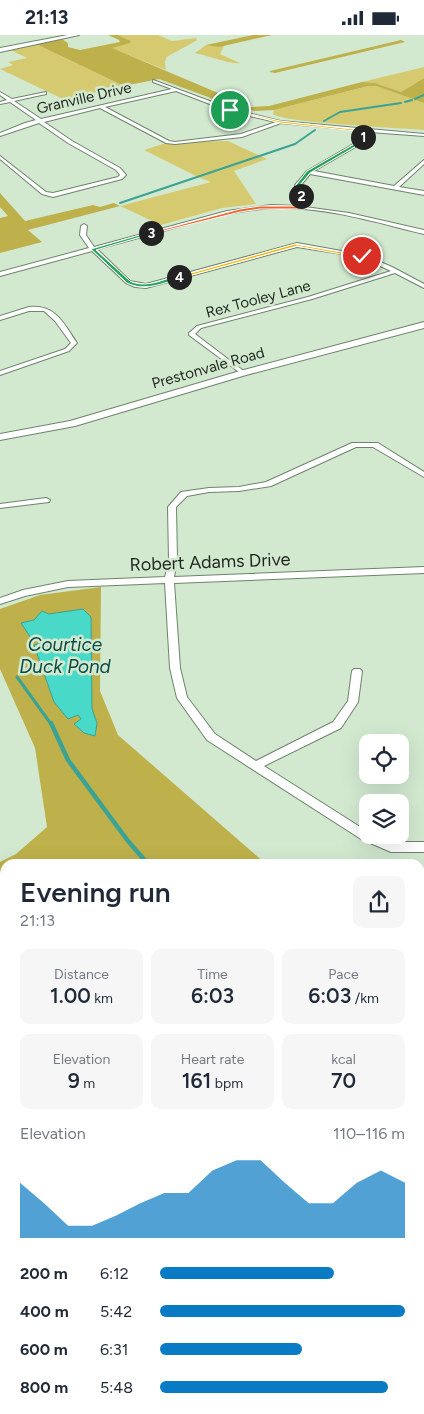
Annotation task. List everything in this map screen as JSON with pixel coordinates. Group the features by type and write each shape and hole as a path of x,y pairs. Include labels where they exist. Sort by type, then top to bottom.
{"street":[{"path":"0,50 76,35"},
{"path":"154,81 230,110 280,122 424,135"},
{"name":"Granville Drive","path":"0,135 17,127 176,90"},
{"path":"0,93 70,142 118,169 123,175 112,181 53,195 44,193 0,157"},
{"path":"0,103 44,93"},
{"path":"101,107 168,142 175,143 244,137 280,122"},
{"path":"303,208 298,185 309,172 357,144 368,131"},
{"path":"395,188 424,161"},
{"path":"309,172 424,193"},
{"path":"0,274 232,212 260,208 303,208 388,223 424,232"},
{"path":"84,226 83,235 93,249 128,282 135,285 146,286 297,245 362,256 424,286"},
{"name":"Rex Tooley Lane","path":"243,373 191,334 199,327 310,299 396,271"},
{"path":"0,318 31,310 46,310 54,317 74,343 67,350 0,373"},
{"name":"Prestonvale Road","path":"0,437 72,423 243,373 424,325"},
{"path":"424,474 375,445 355,445 268,483 239,489 184,494 172,507 173,560 169,579 175,668 182,698 212,737 364,836 391,847 424,847"},
{"path":"0,506 46,500"},
{"name":"Robert Adams Drive","path":"0,601 23,593 68,584 424,570"},
{"path":"255,766 337,725 353,703 357,671"}],"shaded area":[{"path":"108,35 118,35 131,41 130,43 112,48 251,107 269,106 362,82 375,83 401,92 424,78 424,103 376,86 368,86 274,110 255,111 230,105 159,79 124,86 36,44 62,39 68,43 68,47 80,50 120,42"},
{"path":"118,35 158,35 172,41 196,38 197,40 167,57 165,62 166,70 111,48 131,41"},
{"path":"253,35 272,35 219,47 206,45"},
{"path":"401,40 405,42 275,73 270,72 270,71"},
{"path":"36,44 124,86 65,100 0,69 13,65 8,62 27,58 10,50"},
{"path":"206,45 224,46 220,54 240,63 195,53"},
{"path":"424,67 424,78 401,92 375,83 362,82"},
{"path":"368,86 376,86 424,103 424,130 298,120 273,114 274,110"},
{"path":"228,141 267,159 234,171 256,204 222,208 161,225 120,206 211,182 144,150 169,142"},
{"path":"0,193 25,221 93,205 100,207 114,203 120,206 28,230 42,242 0,253 0,218 8,216 0,207"},
{"path":"101,587 100,691 118,735 260,859 6,859 16,854 47,827 35,748 0,669 0,609 40,595"}],"water":[{"name":"Courtice Duck Pond","path":"83,609 91,617 92,709 97,723 95,736 84,733 74,724 81,719 78,715 68,719 54,702 34,645 41,643 36,636 31,638 21,623 34,620 42,611 49,614"}],"waterway":[{"path":"415,99 424,95"},
{"path":"405,102 412,100"},
{"path":"324,121 340,112 401,103"},
{"path":"120,203 295,144 315,130"},
{"path":"17,677 51,724"},
{"path":"51,723 68,760 128,841 144,859"}],"route":[{"path":"230,110 280,122 368,131 357,144 309,172 298,185 303,208 240,210 93,249 128,282 146,286 297,245 362,256"}]}
